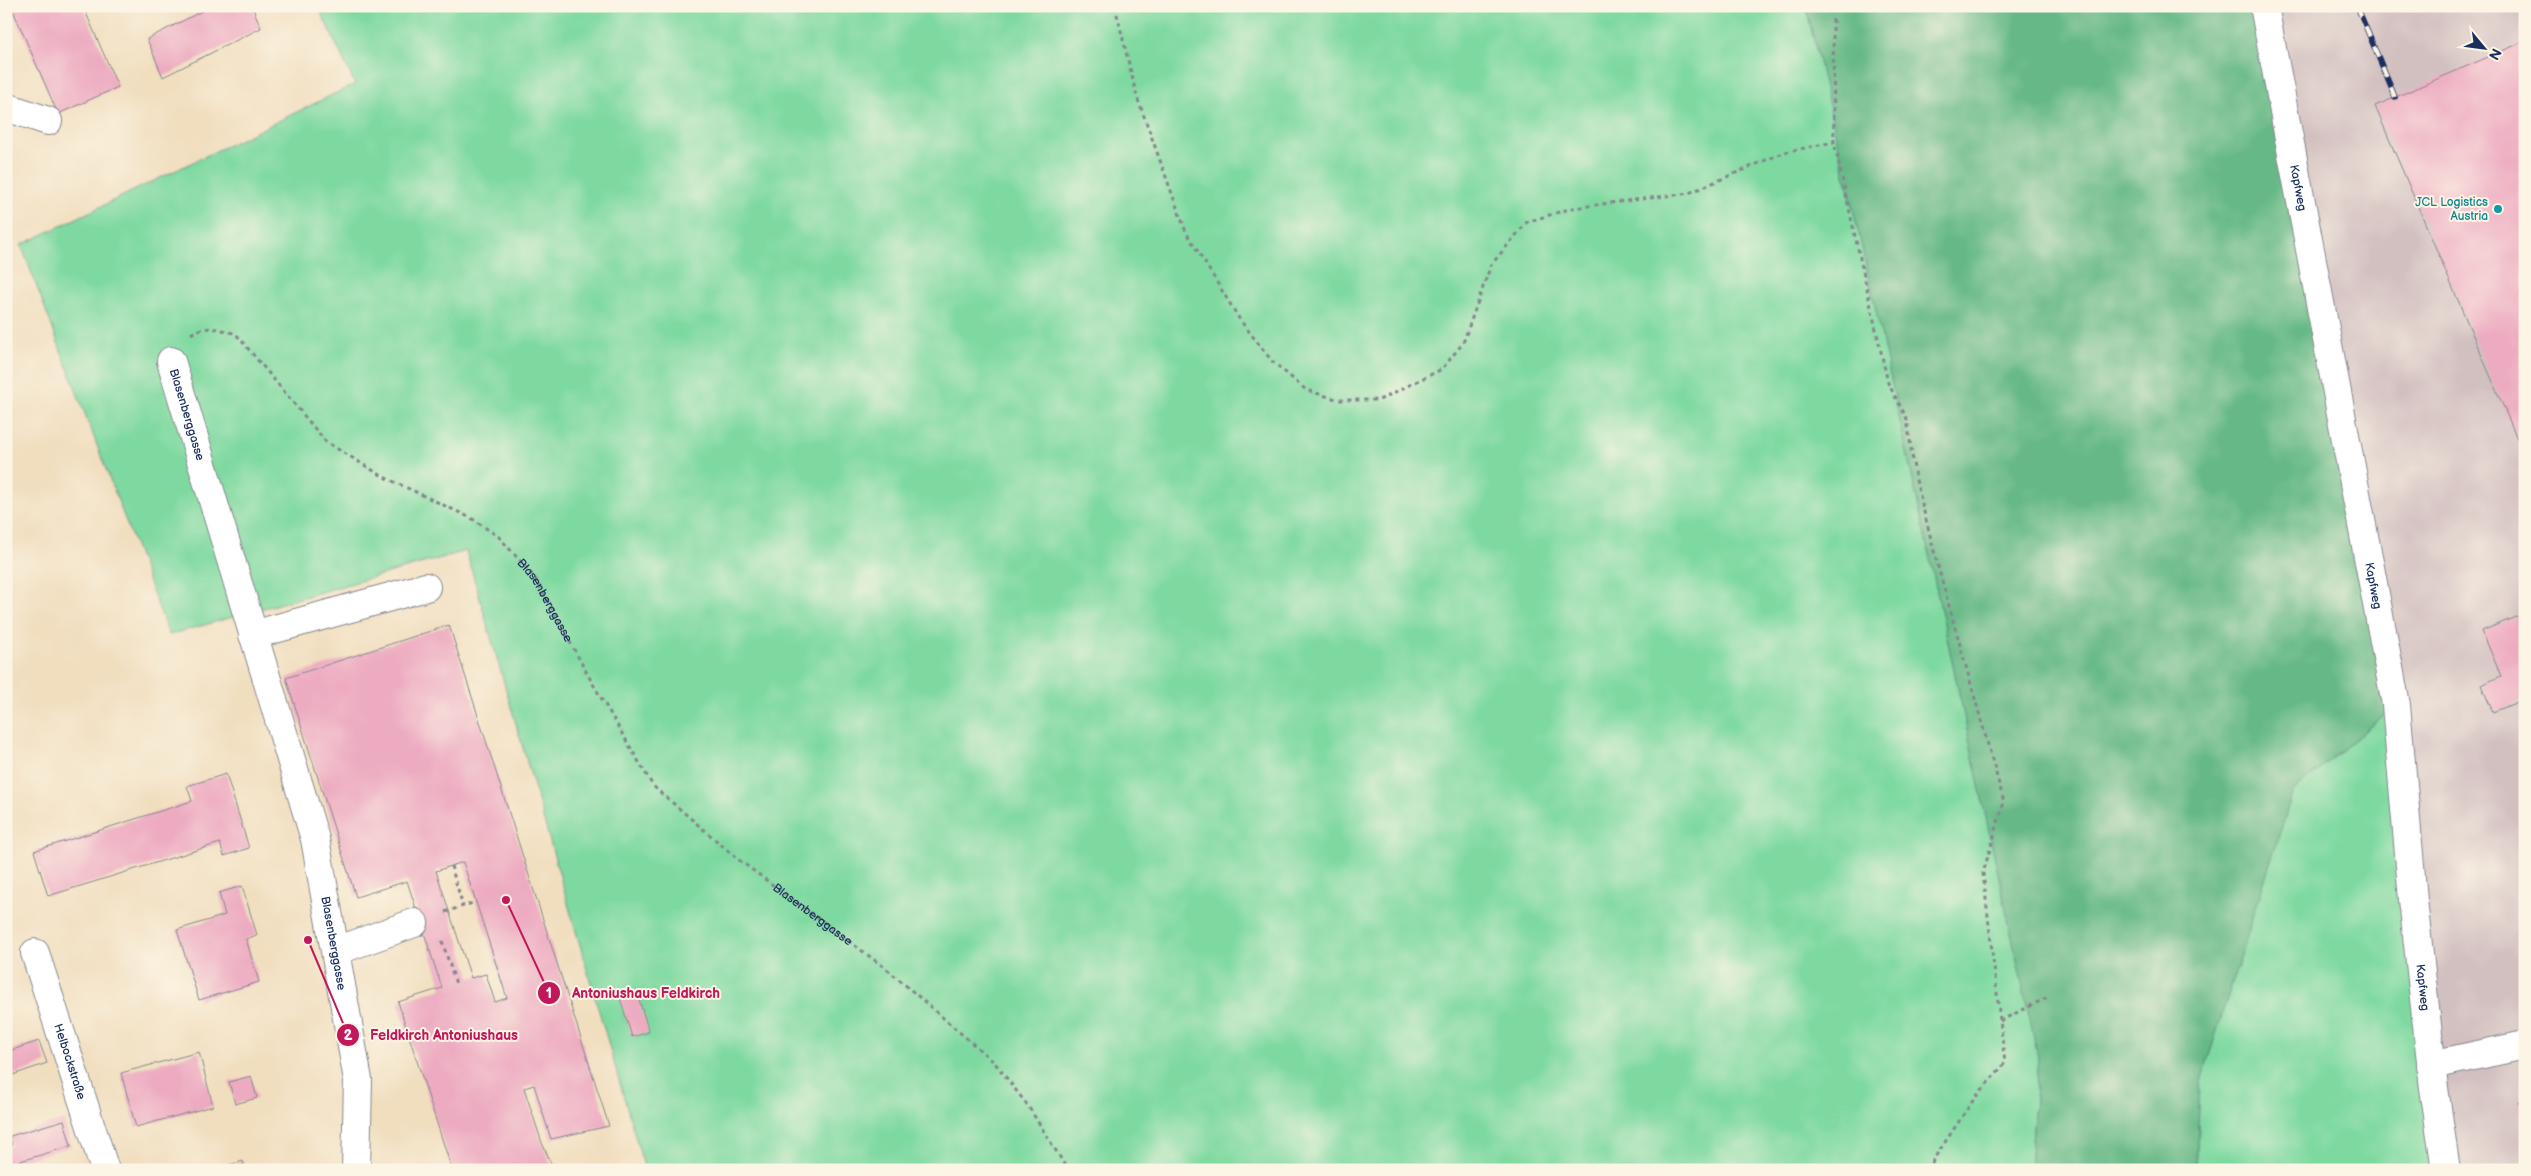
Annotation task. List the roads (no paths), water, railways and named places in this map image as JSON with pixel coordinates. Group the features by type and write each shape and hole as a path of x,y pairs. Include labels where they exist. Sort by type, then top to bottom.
{"street":[{"name":"Kapfweg","path":"2264,6 2396,705 2414,900 2432,1065 2446,1170"},
{"path":"6,107 48,121"},
{"name":"Blasenberggasse","path":"171,361 315,839 358,1080 356,1170"},
{"path":"253,635 426,587"},
{"path":"336,951 414,923"},
{"name":"Helbockstraße","path":"35,953 105,1170"},
{"path":"2432,1065 2525,1045"}],"railway":[{"path":"2357,6 2395,97"}],"place":[{"name":"JCL Logistics Austria","path":"2498,209"},
{"name":"Antoniushaus Feldkirch","path":"506,900"},
{"name":"Feldkirch Antoniushaus","path":"308,940"}]}
